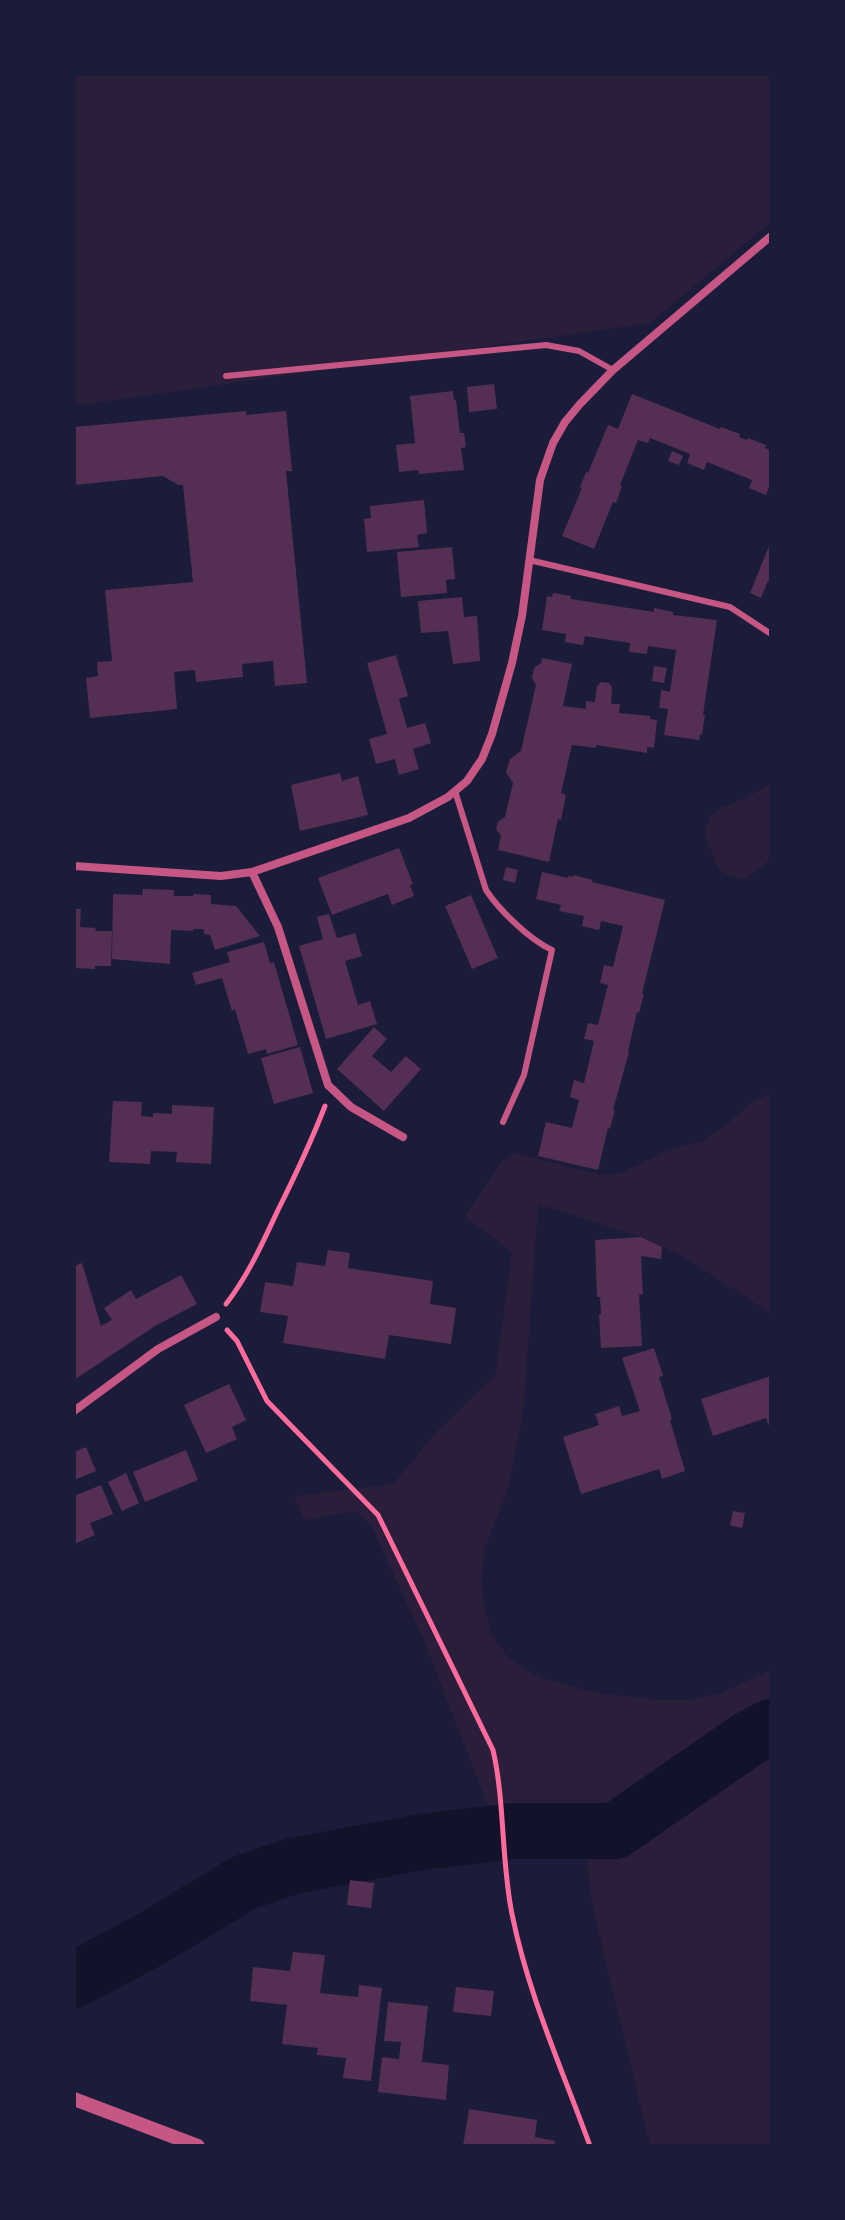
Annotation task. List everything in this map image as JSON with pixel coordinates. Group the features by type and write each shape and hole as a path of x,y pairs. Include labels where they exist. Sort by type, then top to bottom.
{"street":[{"path":"74,866 207,876 252,872 409,818 430,808 467,781 482,759 505,693 522,616 540,480 553,443 565,422 613,370 771,236"},
{"path":"252,872 278,927 331,1090 362,1114 403,1137"},
{"path":"74,1411 158,1349 216,1317"},
{"path":"74,2099 198,2146"}],"lane":[{"path":"226,376 546,345 579,351 613,370"},
{"path":"529,560 730,607 771,634"},
{"path":"455,791 486,890 536,941 552,950 524,1075 503,1122"}],"path":[{"path":"331,1090 312,1140 260,1249 236,1291 216,1317 237,1341 267,1401 378,1515 493,1750 512,1916 523,1960 557,2061 590,2146"}],"shaded area":[{"path":"74,74 771,74 771,222 650,323 74,406"},
{"path":"771,783 771,859 745,879 719,871 704,833 710,817 720,808 746,798"},
{"path":"771,1093 771,1314 686,1258 642,1237 538,1204 524,1406 508,1489 484,1550 484,1608 492,1634 507,1656 544,1679 593,1692 690,1700 721,1693 771,1670 771,2146 650,2146 592,1904 581,1815 493,1819 423,1638 370,1524 355,1511 304,1520 294,1496 393,1484 438,1430 495,1376 512,1252 465,1217 503,1160 516,1153 588,1172 606,1175 621,1173 664,1152 701,1141 753,1102"}],"building":[{"path":"494,384 497,409 469,412 467,387"},
{"path":"453,391 460,433 464,433 466,447 461,448 464,470 419,474 418,470 399,472 396,445 415,443 410,396"},
{"path":"632,394 766,445 765,448 771,450 771,488 766,495 749,488 752,480 707,462 704,470 687,463 690,454 650,438 648,443 638,440 616,503 613,502 594,549 562,536 608,425 618,429"},
{"path":"246,411 246,415 286,411 292,471 286,471 307,683 275,686 273,661 242,664 243,677 196,682 195,670 174,672 177,709 90,718 86,678 98,676 97,662 112,661 105,590 193,582 183,485 163,476 74,485 74,427"},
{"path":"672,451 683,456 679,465 668,461"},
{"path":"424,500 427,533 417,535 419,547 367,552 364,519 371,518 370,506"},
{"path":"771,541 771,582 768,581 761,598 750,593"},
{"path":"452,547 455,579 446,580 447,593 401,597 397,552"},
{"path":"553,593 571,596 571,599 654,612 654,608 673,612 673,615 717,620 699,740 664,735 668,709 659,708 661,690 670,692 676,650 648,646 647,654 629,652 630,643 585,636 583,645 565,642 566,634 542,630 547,596 552,597"},
{"path":"462,597 464,617 477,616 480,661 453,664 448,631 421,633 418,601"},
{"path":"396,655 408,696 399,699 407,728 425,723 431,743 413,749 419,769 399,775 395,759 376,764 369,739 387,734 367,663"},
{"path":"542,658 572,664 563,706 586,709 586,701 595,702 597,686 601,682 609,683 612,687 611,704 620,704 619,713 650,716 650,719 657,720 654,748 647,747 647,753 596,745 596,748 572,745 561,793 566,795 549,862 498,850 501,836 496,829 498,822 505,817 513,783 506,772 510,759 521,751 536,685 532,678 534,668"},
{"path":"654,666 667,668 664,683 652,681"},
{"path":"340,773 342,781 358,776 368,815 300,831 291,785"},
{"path":"399,848 413,884 410,885 414,896 392,905 388,894 332,915 318,878"},
{"path":"506,867 518,870 515,883 503,880"},
{"path":"542,872 568,878 574,875 665,900 598,1170 538,1156 546,1122 572,1128 579,1100 570,1097 574,1080 584,1083 594,1041 584,1039 588,1023 598,1025 608,985 600,983 604,965 613,967 623,926 601,921 599,930 582,926 584,916 559,911 561,905 536,899"},
{"path":"143,889 174,890 174,896 211,895 211,904 236,906 260,936 215,950 210,935 204,934 204,929 171,930 170,964 112,959 113,894 142,895"},
{"path":"471,895 498,958 472,969 445,906"},
{"path":"74,909 81,909 80,927 112,931 111,966 74,968"},
{"path":"329,914 337,938 355,933 362,956 345,961 358,1005 370,1001 377,1024 326,1039 299,946 323,939 317,917"},
{"path":"264,942 270,963 274,962 298,1045 267,1054 266,1049 248,1054 222,978 196,985 192,973 230,962 227,952"},
{"path":"374,1027 387,1039 372,1056 391,1072 406,1056 421,1069 384,1111 337,1069"},
{"path":"300,1047 313,1093 274,1104 261,1058"},
{"path":"113,1101 142,1102 141,1116 153,1117 153,1113 172,1114 172,1105 214,1107 211,1164 176,1162 177,1152 151,1151 150,1164 109,1162"},
{"path":"641,1237 662,1247 661,1259 641,1256 643,1294 639,1295 642,1346 601,1348 595,1240"},
{"path":"328,1250 350,1253 348,1268 433,1281 430,1304 456,1308 451,1344 389,1335 385,1359 283,1343 288,1316 260,1312 265,1282 293,1286 297,1262 325,1266"},
{"path":"82,1263 101,1326 112,1320 104,1308 131,1290 136,1299 181,1275 197,1304 155,1326 74,1380 74,1266"},
{"path":"654,1348 685,1471 662,1479 659,1469 581,1494 563,1437 599,1425 595,1414 619,1406 622,1416 640,1411 622,1358"},
{"path":"771,1376 771,1432 766,1418 713,1436 701,1399"},
{"path":"229,1384 246,1420 232,1427 237,1439 206,1453 184,1405"},
{"path":"86,1447 96,1471 74,1480 74,1452"},
{"path":"186,1450 198,1480 145,1502 133,1472"},
{"path":"126,1473 139,1503 122,1511 108,1482"},
{"path":"101,1485 113,1514 90,1523 95,1535 74,1544 74,1496"},
{"path":"733,1511 745,1513 742,1528 730,1525"},
{"path":"350,1880 374,1883 371,1908 347,1905"},
{"path":"293,1952 325,1955 320,1993 358,1997 359,1985 382,1988 371,2081 343,2078 346,2058 317,2055 318,2048 282,2044 287,2005 250,2001 253,1967 290,1971"},
{"path":"456,1987 494,1991 491,2016 453,2012"},
{"path":"388,2002 428,2006 422,2062 449,2065 446,2100 378,2092 382,2057 399,2059 401,2042 384,2041"},
{"path":"469,2109 537,2120 535,2137 555,2141 554,2146 463,2146"}],"waterway":[{"path":"74,1980 151,1939 243,1883 293,1866 421,1842 513,1831 615,1831 748,1739 771,1727"}]}
